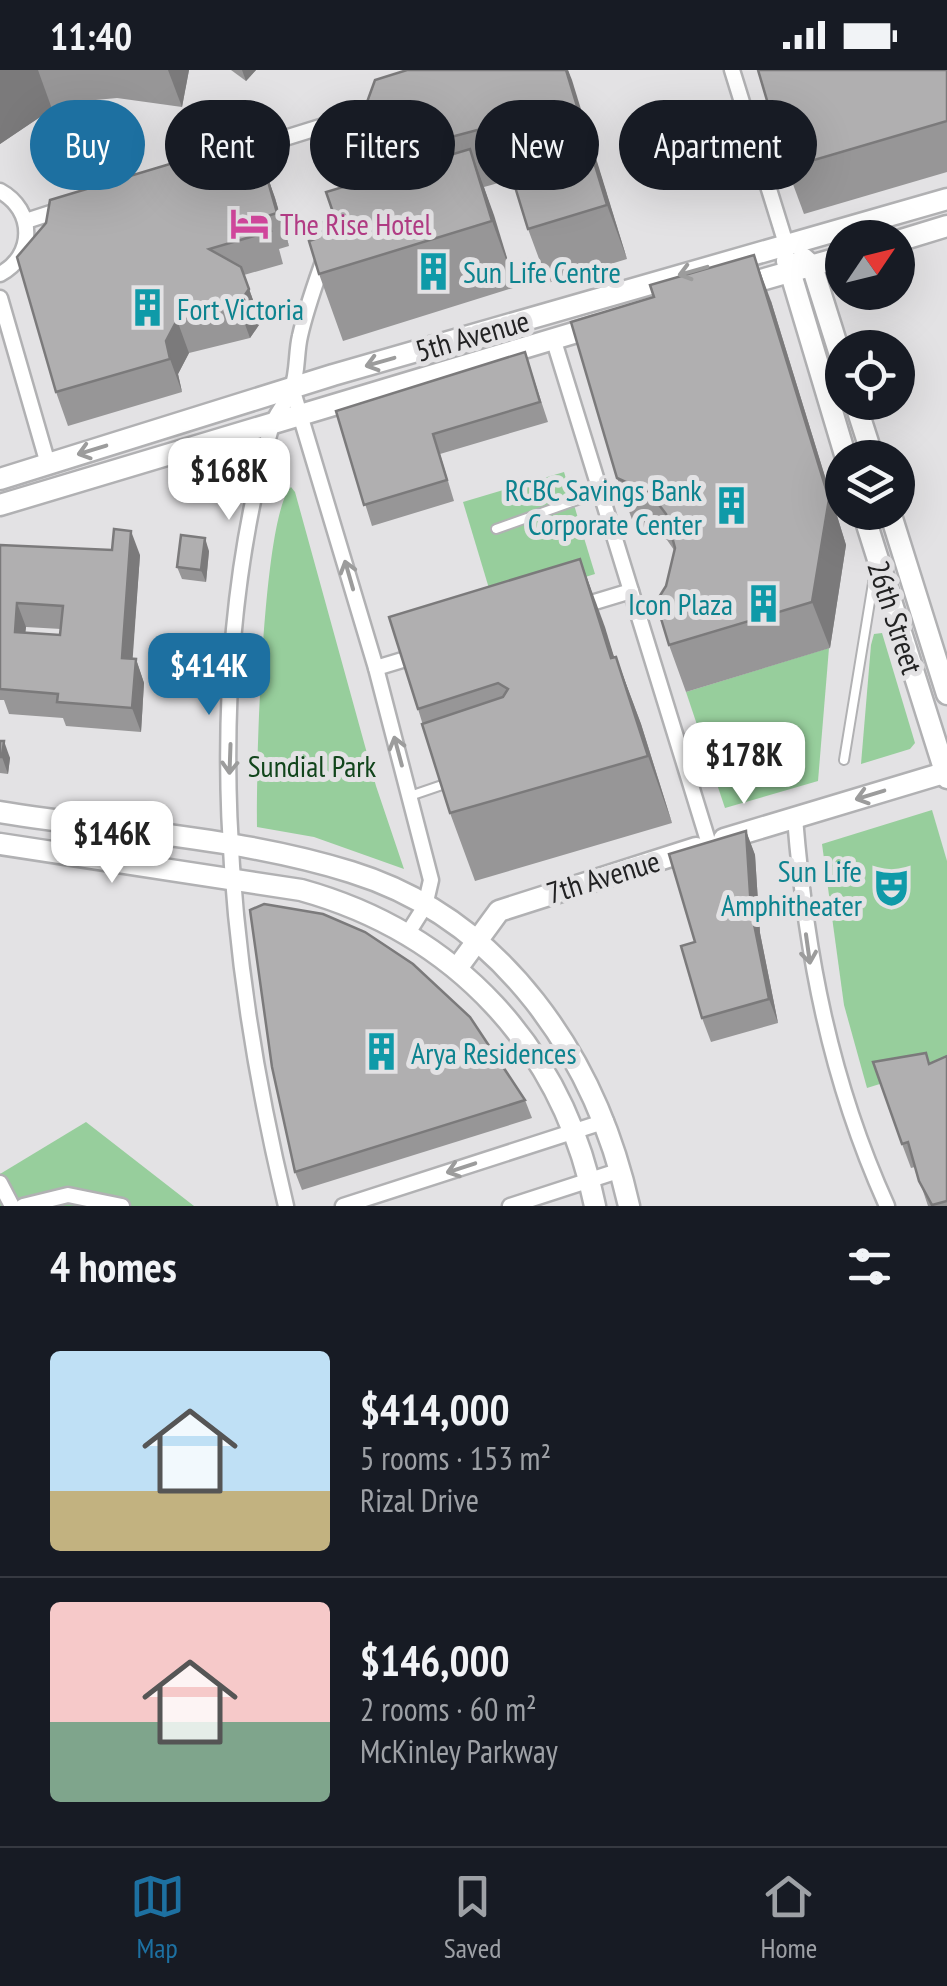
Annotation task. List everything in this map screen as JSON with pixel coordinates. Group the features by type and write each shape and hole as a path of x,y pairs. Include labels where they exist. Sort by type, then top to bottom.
{"main road":[{"name":"5th Avenue","path":"0,479 292,388 947,200"},
{"path":"915,236 947,226"},
{"path":"786,244 812,266 832,330"},
{"path":"786,244 787,273 840,440"},
{"path":"716,293 825,262"},
{"name":"5th Avenue","path":"0,506 625,318"},
{"name":"26th Street","path":"870,530 946,774"},
{"name":"26th Street","path":"896,530 947,694"},
{"name":"7th Avenue","path":"458,967 493,916 512,905 946,774"},
{"path":"0,812 229,846 353,872 425,906 477,940 530,993 573,1057 606,1121 629,1206"},
{"path":"0,844 232,878 343,902 408,932 458,967 504,1011 530,1045 574,1131 595,1206"}],"street":[{"path":"732,70 786,244"},
{"path":"164,176 310,130"},
{"path":"342,208 348,190"},
{"path":"0,192 20,207 26,222 24,249 0,274"},
{"path":"26,222 78,204"},
{"path":"286,1206 248,1031 232,878 229,846 234,656 248,541 272,423 292,388 302,326 332,238"},
{"path":"0,298 48,464"},
{"path":"553,338 709,844"},
{"path":"292,388 376,668 432,880 425,906 408,932"},
{"path":"570,610 631,591"},
{"path":"376,668 438,650"},
{"path":"795,818 804,923 822,1021 854,1128 887,1206"},
{"path":"343,1206 606,1121"},
{"path":"510,1206 621,1170"},
{"path":"0,1183 12,1206"},
{"path":"23,1206 68,1195 122,1206"}],"lane":[{"path":"496,529 600,492"},
{"path":"844,760 878,557"},
{"path":"410,796 456,781"}],"green space":[{"path":"564,472 595,574 494,605 463,502"},
{"name":"Sundial Park","path":"291,487 376,786 404,869 314,837 257,827 267,594 281,508"},
{"path":"882,633 915,743 910,749 861,764 871,645 874,634"},
{"path":"829,648 818,781 725,808 686,692"},
{"path":"932,810 947,861 947,1063 867,1088 844,1005 822,844"},
{"path":"86,1122 194,1206 0,1206 0,1174"}],"building":[{"path":"407,70 566,70 575,100 475,100 475,131 455,136 455,100 368,100 375,80"},
{"path":"758,70 947,70 947,121 817,159 817,100 767,100"},
{"path":"470,149 475,190 483,190 492,221 319,274 309,241 318,238 314,225 335,218 326,192 455,190 455,153"},
{"name":"Fort Victoria","path":"165,165 165,190 270,190 277,213 267,216 271,231 209,249 241,267 249,289 238,305 177,320 166,341 170,359 56,392 17,257 46,223 50,200 83,190 145,190 145,171"},
{"path":"599,179 607,205 528,229 516,190 599,190"},
{"path":"754,255 825,486 825,523 812,602 669,645 656,602 666,586 675,548 666,514 650,493 617,478 571,322 654,297 650,285"},
{"path":"525,352 540,402 433,434 447,480 364,505 336,411"},
{"path":"114,529 131,531 122,658 136,659 132,708 57,702 58,694 0,689 0,545 112,550","holes":["17,603 63,606 60,635 15,632"]},
{"path":"181,535 205,538 201,570 177,567"},
{"path":"580,559 648,756 450,813 422,724 503,697 508,689 498,683 418,709 389,617"},
{"path":"746,831 751,909 769,999 702,1018 681,946 695,942 669,854"},
{"name":"Arya Residences","path":"264,904 323,914 365,932 413,964 470,1017 525,1100 295,1172 272,1067 250,910"},
{"path":"926,1053 929,1064 947,1056 947,1201 932,1205 919,1181 908,1142 902,1144 873,1062"}],"place":[{"name":"The Rise Hotel","path":"250,223"},
{"name":"Sun Life Centre","path":"433,271"},
{"name":"Fort Victoria","path":"147,308"},
{"name":"RCBC Savings Bank Corporate Center","path":"732,506"},
{"name":"Icon Plaza","path":"763,603"},
{"name":"Sun Life Amphitheater","path":"892,887"},
{"name":"Arya Residences","path":"381,1052"}]}
